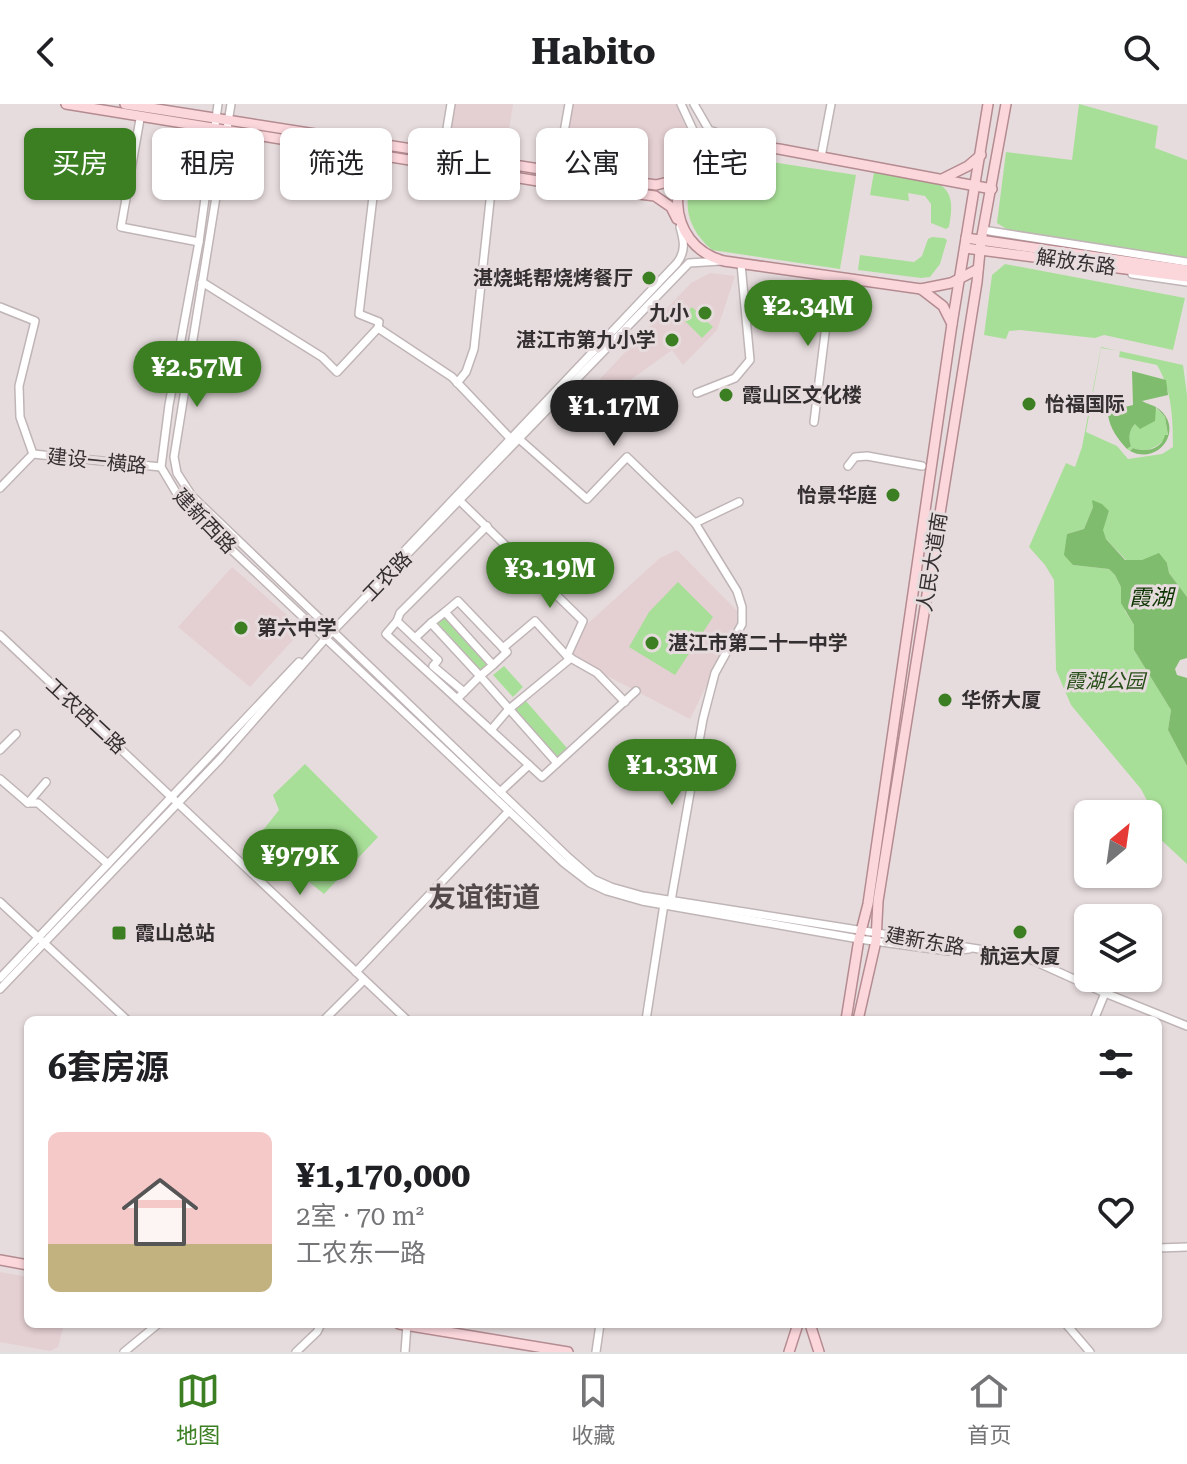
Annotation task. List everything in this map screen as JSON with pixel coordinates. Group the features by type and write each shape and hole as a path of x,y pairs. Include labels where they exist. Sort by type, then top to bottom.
{"main road":[{"path":"66,104 216,123 408,154"},
{"path":"125,104 216,123"},
{"name":"人民大道南","path":"847,1016 868,904 952,324 988,104"},
{"name":"人民大道南","path":"859,1016 877,937 878,901 981,244 1006,104"},
{"path":"228,125 280,135"},
{"path":"776,149 992,189"},
{"path":"942,179 968,166 981,155"},
{"path":"520,177 655,196 671,207 694,244 708,255 732,262 921,289 960,280 978,269"},
{"path":"679,200 680,225"},
{"name":"解放东路","path":"965,243 1187,270"},
{"name":"解放东路","path":"981,244 1187,279"},
{"path":"921,289 943,306 952,324"},
{"path":"0,1260 24,1264"},
{"path":"425,1328 568,1352"},
{"path":"789,1352 797,1328"},
{"path":"811,1328 819,1352"}],"street":[{"name":"建新西路","path":"218,104 199,242 169,405 161,467 183,504 330,636"},
{"name":"建新西路","path":"231,104 174,457 177,473 192,496 330,636"},
{"path":"447,128 451,104"},
{"path":"565,128 569,104"},
{"path":"681,104 692,128"},
{"path":"694,104 709,130 779,149"},
{"path":"821,157 831,104"},
{"path":"140,119 121,227 199,242"},
{"path":"202,282 322,357 337,372 378,328 379,322 359,314 373,200"},
{"path":"457,383 466,372 474,349 490,200"},
{"name":"工农路","path":"0,978 41,941 175,800 682,257 685,243 680,225"},
{"path":"981,244 1187,262"},
{"path":"697,393 735,378 750,360 732,262"},
{"name":"工农路","path":"330,636 460,501 515,437 689,263 732,262"},
{"path":"814,422 832,277"},
{"path":"0,307 35,321 19,386 20,417 33,454"},
{"path":"378,328 457,383 587,499 627,457 695,523 737,591 742,607 742,624 715,673 703,719 647,1016"},
{"name":"建设一横路","path":"0,488 33,454 161,467"},
{"path":"848,466 855,457 867,456 922,466"},
{"path":"460,501 583,621 569,657 508,710 491,730"},
{"path":"695,523 739,502"},
{"path":"487,526 400,613 386,634 542,777 636,691"},
{"path":"415,638 458,601 507,652 457,699"},
{"path":"445,612 493,665"},
{"path":"397,621 438,660 427,671"},
{"path":"503,648 535,621 569,657 597,673 625,702"},
{"path":"431,623 557,763"},
{"name":"工农西二路","path":"0,635 403,1016"},
{"name":"建新东路","path":"330,636 593,879 666,902"},
{"name":"建新东路","path":"330,636 564,863 590,883 607,891 948,951 975,948 1023,956 1187,1026"},
{"path":"434,665 464,692"},
{"path":"0,750 16,734"},
{"path":"500,792 529,765"},
{"path":"0,779 28,803 38,803 108,864"},
{"path":"28,803 46,782"},
{"name":"工农路","path":"0,989 108,864 175,800"},
{"path":"356,972 509,811"},
{"path":"0,902 123,1016"},
{"path":"328,1016 364,980"},
{"path":"1096,1016 1105,993"},
{"path":"1162,1248 1187,1247"},
{"path":"124,1352 153,1328"},
{"path":"296,1352 319,1328"},
{"path":"405,1352 407,1328"},
{"path":"596,1352 599,1328"},
{"path":"1069,1328 1090,1352"}],"shaded area":[{"path":"455,104 513,104 509,128 451,128"},
{"path":"572,104 676,104 686,128 664,128 664,178 658,180 648,179 648,128 568,128"},
{"name":"湛江市第九小学","path":"710,273 735,276 717,330 683,365 672,350 615,391 600,379 691,283"},
{"name":"湛江市第二十一中学","path":"677,550 741,615 690,719 569,656 582,629 660,558"},
{"name":"第六中学","path":"232,567 303,629 250,687 178,627"},
{"path":"0,1272 24,1276 24,1328 63,1328 58,1347 50,1351 0,1342"}],"green space":[{"path":"1079,104 1158,126 1155,148 1187,160 1187,260 1016,235 997,223 1006,152 1072,160"},
{"path":"776,163 856,175 840,269 712,250 700,238 688,213 688,200 776,200"},
{"path":"874,172 937,183 943,187 951,202 949,227 946,229 931,223 931,204 925,196 908,193 909,201 870,195"},
{"path":"928,239 947,240 940,264 930,277 858,270 860,255 914,262 922,256"},
{"path":"1005,264 1185,298 1173,350 1104,335 1095,338 1020,330 1009,331 1006,339 984,335 992,275"},
{"path":"692,307 713,327 702,338 681,317"},
{"name":"霞湖公园","path":"1101,347 1117,351 1101,348 1086,432 1117,446 1128,459 1162,454 1173,447 1172,415 1166,384 1157,365 1119,357 1120,351 1183,365 1187,395 1187,597 1169,573 1167,563 1126,560 1106,539 1102,530 1109,511 1093,507 1084,529 1067,534 1067,543 1073,565 1109,569 1115,575 1121,587 1125,611 1134,625 1134,650 1171,710 1168,730 1187,766 1187,864 1162,841 1162,800 1147,800 1071,705 1056,670 1054,580 1029,547 1066,463 1075,467 1082,447"},
{"path":"1155,407 1165,417 1168,436 1153,448 1133,448 1130,451 1127,449 1131,446 1131,429 1135,424 1149,424"},
{"path":"678,582 713,617 675,675 629,647 649,612"},
{"path":"444,614 490,665 482,672 436,621"},
{"path":"504,666 523,687 513,697 493,675"},
{"path":"525,700 567,748 557,758 514,710"},
{"path":"305,764 378,837 324,894 256,839 279,810 273,795"}],"water":[{"path":"1132,371 1166,380 1168,395 1142,401 1156,407 1155,421 1140,429 1135,424 1130,434 1131,446 1127,449 1115,434 1108,415 1112,410 1133,405"},
{"path":"1156,407 1166,417 1169,427 1169,435 1165,444 1150,454 1130,451 1133,448 1153,449 1168,435 1165,417"},
{"name":"霞湖","path":"1092,500 1109,511 1103,530 1106,539 1125,560 1142,560 1159,553 1187,597 1187,658 1180,660 1175,669 1177,675 1187,678 1187,766 1168,730 1171,710 1134,650 1134,625 1121,603 1121,587 1115,575 1109,569 1073,565 1064,555 1067,534 1084,529 1093,507"}],"place":[{"name":"湛烧蚝帮烧烤餐厅","path":"649,278"},
{"name":"九小","path":"705,313"},
{"name":"湛江市第九小学","path":"672,340"},
{"name":"霞山区文化楼","path":"726,395"},
{"name":"怡福国际","path":"1029,404"},
{"name":"怡景华庭","path":"893,495"},
{"name":"第六中学","path":"241,628"},
{"name":"湛江市第二十一中学","path":"652,643"},
{"name":"华侨大厦","path":"945,700"},
{"name":"航运大厦","path":"1020,932"},
{"name":"霞山总站","path":"119,933"}],"district":[{"name":"友谊街道","path":"484,897"}]}
